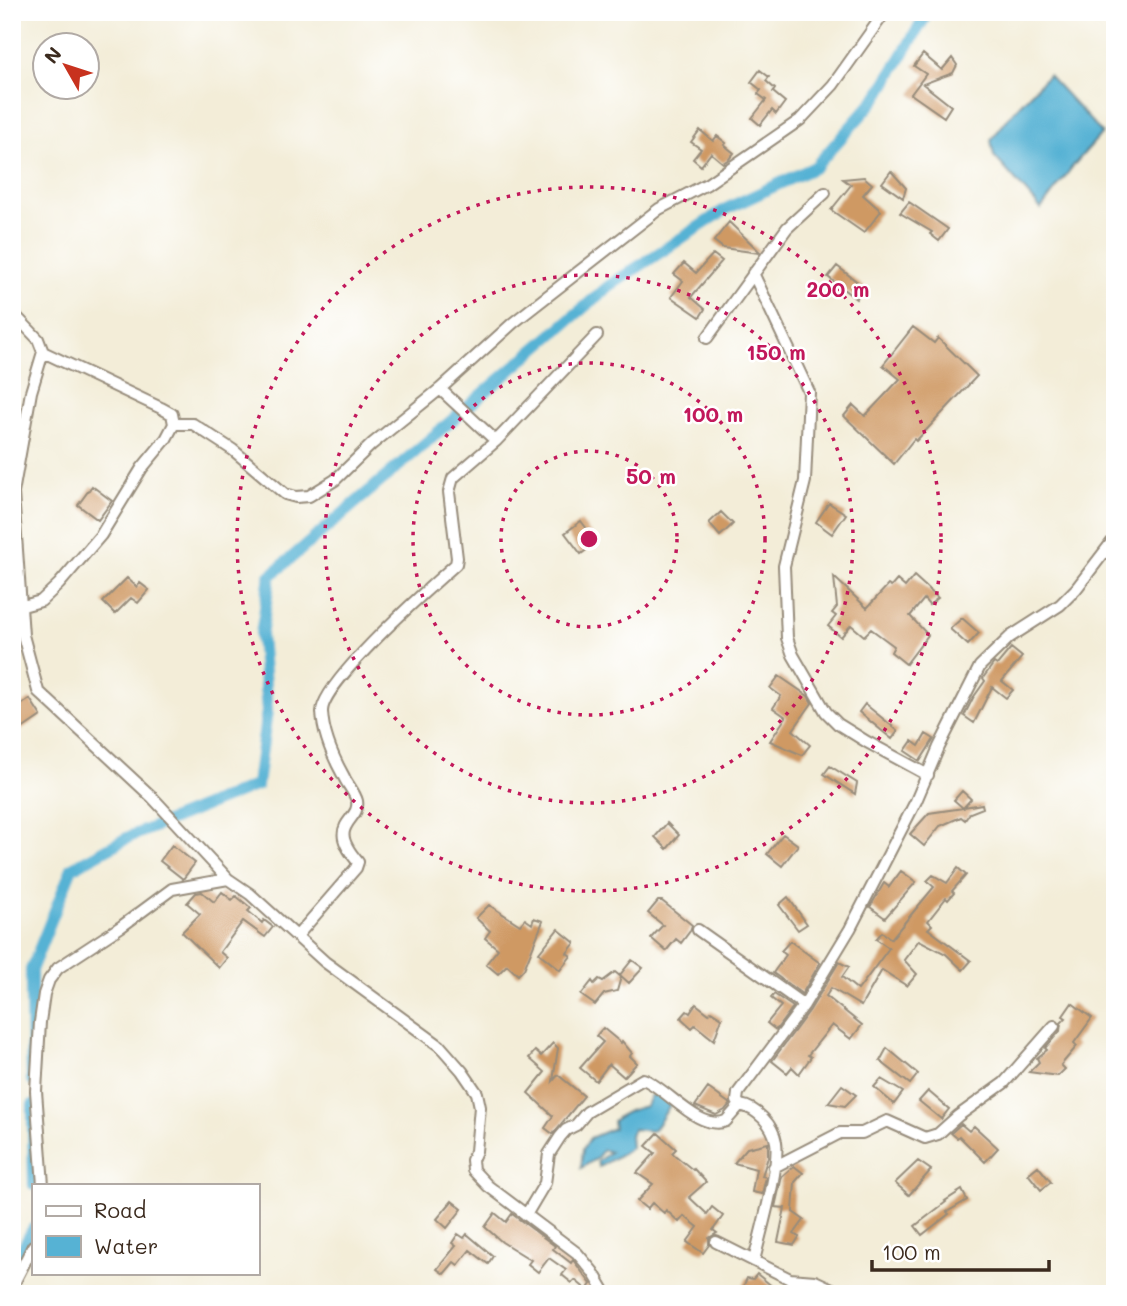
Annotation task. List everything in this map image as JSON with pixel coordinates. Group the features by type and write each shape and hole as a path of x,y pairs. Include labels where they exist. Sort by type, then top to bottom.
{"street":[{"path":"174,424 193,424 233,450 285,494 309,496 335,480 372,443 440,389 523,315 659,209 707,184 800,120 833,85 885,12"},
{"path":"706,338 787,228 825,192"},
{"path":"753,273 809,392 805,481 784,566 787,638 797,662 826,712 838,724 867,743 928,775"},
{"path":"12,312 38,339 43,352 31,392 13,493 16,607 38,691 152,797 228,879 250,894 326,962 440,1046 477,1093 480,1107 473,1170 488,1186 577,1253 606,1294"},
{"path":"297,936 356,868 358,862 344,841 344,827 356,809 357,800 337,764 325,727 323,703 341,675 456,564 449,492 453,478 496,441 597,335"},
{"path":"16,607 41,601 96,542 142,468 166,439 174,424 172,414 43,352"},
{"path":"440,389 496,441"},
{"path":"754,1261 775,1167 776,1143 773,1133 757,1112 740,1105 737,1101 738,1093 804,1005 850,929 980,666 1010,637 1060,605 1076,589 1115,538"},
{"path":"43,1184 36,1091 40,1022 49,980 58,968 172,889 228,879"},
{"path":"698,930 804,1005"},
{"path":"775,1167 840,1133 862,1133 887,1121 925,1138 938,1134 1004,1083 1054,1026"},
{"path":"526,1214 545,1182 549,1154 560,1137 587,1112 638,1081 643,1079 649,1082 696,1117 716,1123 726,1121 740,1105"},
{"path":"716,1242 790,1279 815,1281 843,1294"},
{"path":"12,1287 32,1248"}],"water":[{"path":"1048,75 1102,133 1041,209 994,156 991,140"},
{"path":"663,1092 673,1099 652,1131 633,1129 630,1135 631,1148 599,1167 597,1162 610,1152 603,1150 597,1158 581,1168 583,1149 590,1138 614,1128 613,1121 617,1118 628,1111 646,1106 650,1096"}],"building":[{"path":"923,54 942,70 952,58 957,65 953,73 923,84 951,106 944,117 911,94 926,74 914,66"},
{"path":"760,70 769,77 766,81 775,89 773,92 785,102 776,114 772,110 760,125 752,118 766,100 758,94 761,90 751,82"},
{"path":"700,130 713,141 717,136 734,153 723,163 711,153 701,166 693,159 701,149 691,142"},
{"path":"891,171 906,188 903,198 882,183"},
{"path":"864,177 872,184 863,195 881,211 864,233 831,210 851,185 843,179"},
{"path":"909,202 948,229 939,241 930,234 932,232 900,213"},
{"path":"729,222 759,253 723,248 714,241"},
{"path":"713,254 722,261 691,297 705,309 700,317 671,297 683,281 674,274 684,263 696,273"},
{"path":"837,266 865,288 856,299 828,277"},
{"path":"913,327 934,343 938,338 977,376 916,441 914,439 894,464 844,416 853,405 865,416 900,379 883,365"},
{"path":"92,486 112,501 98,520 78,505"},
{"path":"829,503 846,514 832,534 816,522"},
{"path":"721,512 733,524 720,536 709,523"},
{"path":"581,521 597,542 581,554 565,533"},
{"path":"914,576 938,598 929,605 924,599 910,616 928,635 906,664 891,652 894,646 871,629 864,636 851,625 841,637 828,626 836,616 832,613 837,607 834,577 867,608 888,585 891,587 897,580 905,587"},
{"path":"127,578 137,587 140,583 149,590 138,603 131,598 115,614 103,602"},
{"path":"962,618 979,633 968,645 950,629"},
{"path":"1011,648 1022,657 1002,681 1013,690 1006,698 992,687 974,723 964,716 985,681 983,678 994,663 997,665"},
{"path":"779,676 808,696 812,703 793,730 810,745 802,755 770,741 786,717 773,708 781,696 770,688"},
{"path":"30,699 41,716 16,733 12,728 12,711"},
{"path":"865,704 898,731 892,739 859,712"},
{"path":"926,734 934,739 920,761 905,751 912,741 919,746"},
{"path":"830,766 857,783 855,794 824,774"},
{"path":"962,791 971,799 964,807 982,804 983,808 970,813 965,820 961,817 940,826 924,846 910,834 929,813 963,808 954,800"},
{"path":"667,823 679,835 667,849 655,837"},
{"path":"783,834 798,845 782,866 767,854"},
{"path":"172,845 195,863 183,879 160,861"},
{"path":"958,868 966,875 952,891 954,893 948,900 946,898 928,921 932,925 928,929 971,961 963,970 946,954 919,940 904,960 917,974 907,986 882,970 861,1006 831,988 826,996 862,1025 851,1039 832,1025 808,1055 811,1057 799,1074 792,1067 787,1073 772,1061 810,1010 839,962 849,967 842,977 858,990 889,948 876,939 882,932 891,939 934,887 927,881 933,875 947,883"},
{"path":"901,871 916,882 885,918 870,907 884,883 889,887"},
{"path":"202,892 214,902 222,892 232,900 236,896 251,908 248,911 262,923 264,920 273,927 265,937 243,921 220,952 227,958 219,968 182,932 200,914 187,903 196,893"},
{"path":"788,897 807,924 798,930 779,905"},
{"path":"658,901 662,901 692,925 681,943 676,939 666,951 651,938 663,925 648,913"},
{"path":"489,905 520,925 525,919 532,924 534,918 543,921 524,969 518,975 507,965 498,974 486,964 498,949 485,938 490,931 476,918"},
{"path":"558,929 575,943 567,953 571,956 560,970 539,953"},
{"path":"790,941 820,963 802,994 773,973 786,955 781,951"},
{"path":"632,960 643,968 629,983 620,975"},
{"path":"615,972 621,977 617,991 604,994 595,1005 581,995 592,981 594,984 599,979 603,981"},
{"path":"774,994 793,1007 776,1030 767,1023 781,1006 771,998"},
{"path":"1072,1003 1092,1018 1074,1043 1077,1046 1061,1065 1065,1069 1058,1076 1029,1072 1060,1031 1061,1023 1066,1018 1063,1016"},
{"path":"696,1004 709,1014 711,1011 722,1018 714,1040 695,1025 692,1028 681,1018 687,1011 690,1013"},
{"path":"603,1028 621,1043 622,1041 637,1063 624,1077 609,1064 596,1081 580,1068 603,1042 596,1036"},
{"path":"553,1043 558,1048 553,1081 558,1075 584,1096 553,1134 545,1128 553,1116 528,1093 545,1072 529,1058 535,1051 541,1056"},
{"path":"887,1048 918,1074 910,1084 880,1061"},
{"path":"881,1079 903,1092 894,1104 874,1087"},
{"path":"842,1085 856,1095 845,1106 828,1103"},
{"path":"708,1088 730,1104 716,1115 695,1106"},
{"path":"928,1091 949,1109 941,1119 919,1101"},
{"path":"961,1124 969,1131 974,1126 998,1148 985,1162 959,1136 957,1138 951,1133"},
{"path":"658,1133 676,1149 672,1153 694,1169 706,1182 689,1197 707,1214 712,1207 723,1216 713,1230 717,1233 709,1238 709,1245 703,1253 687,1242 698,1227 684,1216 679,1222 666,1210 664,1213 652,1203 647,1209 637,1201 653,1184 637,1173 655,1153 646,1146"},
{"path":"768,1143 768,1157 762,1176 766,1177 762,1194 752,1192 756,1169 734,1163 747,1148"},
{"path":"918,1161 931,1170 909,1195 895,1183"},
{"path":"794,1166 803,1173 795,1182 793,1212 804,1220 794,1234 799,1237 794,1245 778,1242 785,1208 775,1207 782,1176"},
{"path":"1038,1166 1051,1182 1041,1190 1028,1174"},
{"path":"962,1190 967,1200 947,1212 949,1214 922,1235 915,1226"},
{"path":"452,1201 462,1209 447,1228 437,1219"},
{"path":"495,1213 506,1222 512,1214 555,1246 553,1249 571,1263 573,1260 591,1284 587,1290 575,1280 572,1283 562,1275 566,1270 549,1258 538,1272 528,1264 531,1260 502,1242 485,1227"},
{"path":"458,1234 464,1238 467,1234 493,1256 488,1264 470,1250 458,1265 454,1262 444,1274 437,1269 456,1246 452,1243"},
{"path":"757,1274 780,1294 747,1294 742,1289 747,1278 753,1279"}],"waterway":[{"path":"32,1080 31,970 72,868 129,837 257,785 267,711 261,635 270,576 609,286 726,209 815,167 878,96 928,12"},
{"path":"33,1105 34,1184"},
{"path":"12,1268 32,1231"}]}
